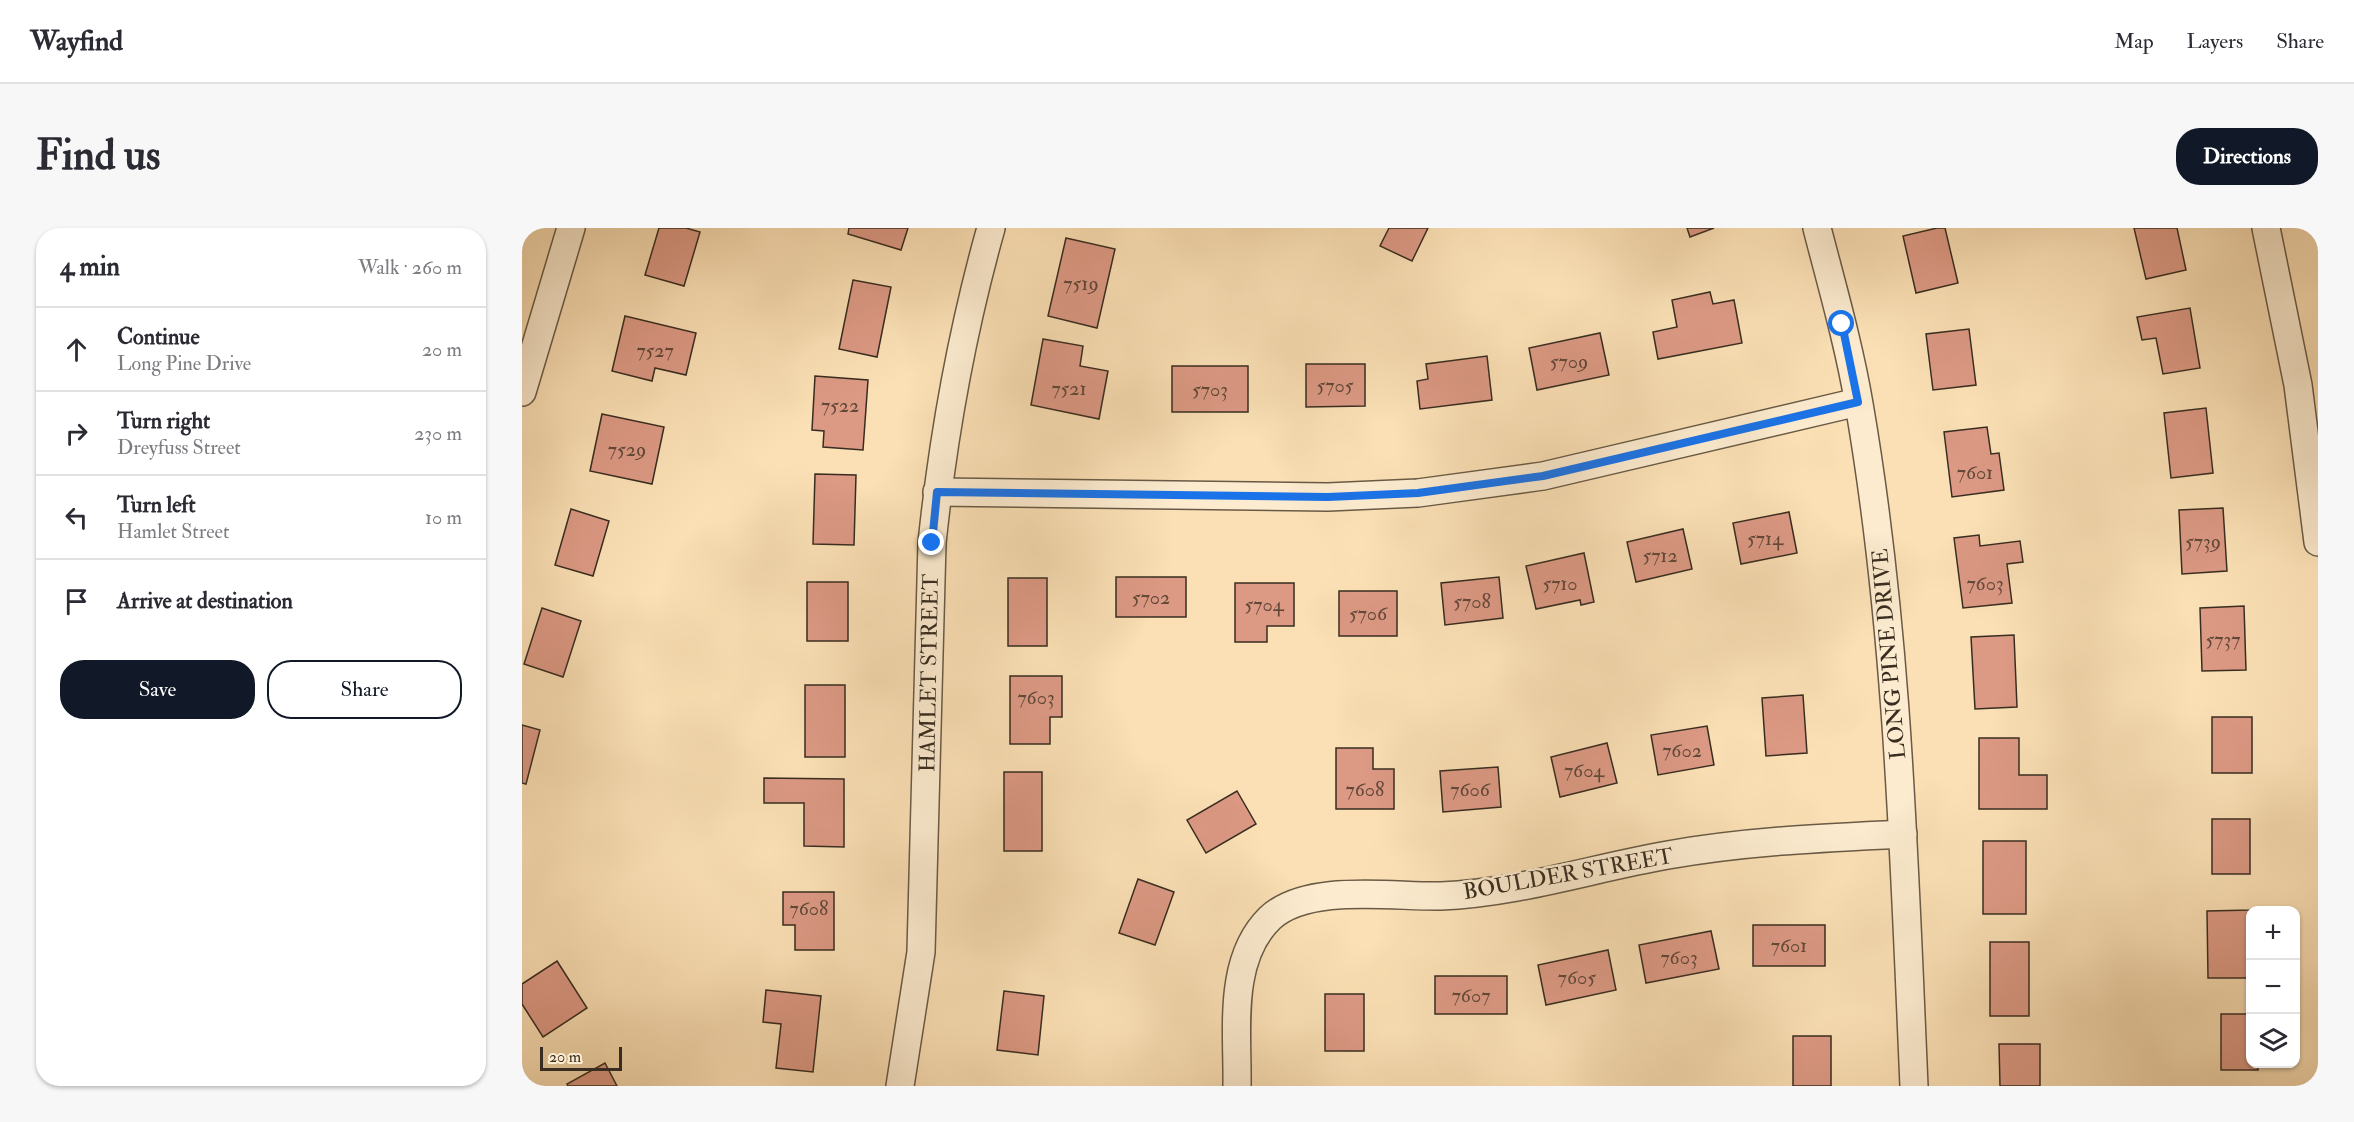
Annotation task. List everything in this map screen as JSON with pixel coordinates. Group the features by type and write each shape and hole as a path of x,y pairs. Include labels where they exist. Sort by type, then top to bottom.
{"street":[{"path":"522,392 571,228"},
{"name":"HAMLET STREET","path":"900,1086 921,952 932,543 937,492 964,332 991,228"},
{"name":"LONG PINE DRIVE","path":"1817,228 1858,402 1871,478 1887,609 1898,741 1914,1086"},
{"path":"2266,228 2298,385 2318,542"},
{"path":"937,492 1328,497 1418,493 1543,476 1858,402"},
{"name":"BOULDER STREET","path":"1237,1086 1239,983 1245,956 1256,935 1272,917 1296,902 1319,896 1442,896 1488,892 1669,855 1760,841 1903,834"}],"building":[{"path":"659,228 686,228 700,232 684,286 645,275"},
{"path":"849,228 908,228 901,250 848,234"},
{"path":"1389,228 1428,228 1412,261 1380,246"},
{"path":"1687,228 1714,228 1690,237"},
{"path":"1945,228 1958,283 1916,293 1903,236"},
{"path":"2134,228 2177,228 2186,270 2146,279"},
{"path":"1066,238 1115,249 1097,328 1048,316"},
{"path":"853,280 891,287 877,357 839,349"},
{"path":"1710,292 1713,304 1734,300 1742,343 1658,359 1653,332 1677,327 1672,300"},
{"path":"2190,308 2200,368 2163,374 2156,338 2142,340 2137,317"},
{"path":"625,316 696,333 686,375 655,368 652,381 612,371"},
{"path":"1969,329 1976,385 1933,390 1926,334"},
{"path":"1600,333 1609,375 1537,390 1529,348"},
{"path":"1043,339 1083,346 1080,366 1108,371 1099,419 1031,405"},
{"path":"1487,356 1492,400 1420,409 1417,381 1428,379 1426,364"},
{"path":"1306,364 1365,364 1365,406 1306,407"},
{"path":"1172,366 1248,366 1248,412 1172,412"},
{"path":"815,376 868,380 863,450 823,447 824,431 812,430"},
{"path":"2206,408 2213,473 2171,478 2164,413"},
{"path":"602,414 664,427 652,484 590,471"},
{"path":"1987,427 1991,454 1999,453 2004,490 1952,497 1944,432"},
{"path":"815,474 856,475 854,545 813,544"},
{"path":"2223,508 2227,571 2182,574 2179,510"},
{"path":"571,509 609,521 593,576 555,565"},
{"path":"1789,512 1797,553 1741,564 1733,523"},
{"path":"1683,529 1692,569 1636,582 1627,542"},
{"path":"1979,535 1980,546 2020,541 2023,562 2007,564 2012,603 1963,608 1954,538"},
{"path":"1584,553 1594,602 1581,605 1580,600 1536,609 1526,566"},
{"path":"1116,577 1186,577 1186,617 1116,617"},
{"path":"1499,577 1503,618 1445,625 1441,583"},
{"path":"1008,578 1047,578 1047,646 1008,646"},
{"path":"807,582 848,582 848,641 807,641"},
{"path":"1235,583 1294,583 1294,626 1267,626 1267,642 1235,642"},
{"path":"1339,591 1397,591 1397,636 1339,636"},
{"path":"2244,606 2246,670 2202,671 2200,608"},
{"path":"542,608 581,621 563,677 524,664"},
{"path":"2014,635 2017,707 1975,709 1971,637"},
{"path":"1010,676 1062,676 1062,717 1050,717 1050,744 1010,744"},
{"path":"805,685 845,685 845,757 805,757"},
{"path":"1803,695 1807,753 1766,756 1762,698"},
{"path":"2212,717 2252,717 2252,773 2212,773"},
{"path":"522,725 540,730 526,784 522,783"},
{"path":"1707,726 1714,765 1658,775 1651,735"},
{"path":"1979,738 2019,738 2019,775 2047,775 2047,809 1979,809"},
{"path":"1607,743 1617,783 1560,797 1551,757"},
{"path":"1336,748 1373,748 1373,769 1394,769 1394,809 1336,809"},
{"path":"1498,767 1501,807 1443,812 1440,771"},
{"path":"1004,772 1042,772 1042,851 1004,851"},
{"path":"764,778 844,779 844,847 804,846 804,803 764,803"},
{"path":"1237,791 1256,824 1206,853 1187,820"},
{"path":"2212,819 2250,819 2250,874 2212,874"},
{"path":"1983,841 2026,841 2026,914 1983,914"},
{"path":"1138,879 1174,892 1155,945 1119,933"},
{"path":"783,892 834,892 834,950 795,950 795,925 783,925"},
{"path":"2246,910 2246,978 2208,978 2207,911"},
{"path":"1753,925 1825,925 1825,966 1753,966"},
{"path":"1711,931 1719,969 1646,983 1639,945"},
{"path":"1990,942 2029,942 2029,1016 1990,1016"},
{"path":"1608,950 1616,990 1546,1005 1538,965"},
{"path":"557,961 587,1008 543,1037 522,1004 522,984"},
{"path":"1435,976 1507,976 1507,1014 1435,1014"},
{"path":"766,990 821,996 813,1072 776,1068 781,1024 763,1022"},
{"path":"1004,991 1044,996 1038,1055 997,1050"},
{"path":"1325,994 1364,994 1364,1051 1325,1051"},
{"path":"2221,1014 2246,1014 2246,1068 2258,1068 2258,1070 2221,1070"},
{"path":"1793,1036 1831,1036 1831,1086 1793,1086"},
{"path":"1999,1044 2040,1044 2040,1086 2000,1086"},
{"path":"605,1063 617,1086 568,1086 567,1084"}],"route":[{"path":"932,543 937,492 1328,497 1418,493 1543,476 1858,402 1842,324"}]}
